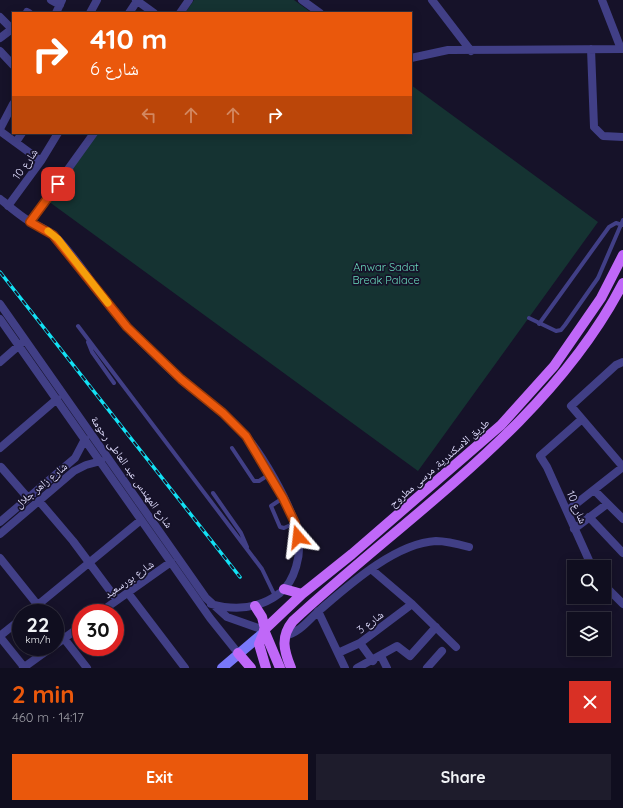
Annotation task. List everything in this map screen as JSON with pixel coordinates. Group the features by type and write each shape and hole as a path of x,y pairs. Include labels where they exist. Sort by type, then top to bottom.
{"main road":[{"name":"طريق الاسكندرية, مرسى مطروح","path":"263,631 302,594 358,549 501,425 554,366 601,298 623,255"},
{"name":"طريق الاسكندرية, مرسى مطروح","path":"285,636 289,625 302,612 508,434 562,373 603,317 623,283"},
{"path":"284,589 302,594"},
{"path":"255,606 262,617 263,631 260,649 266,668"},
{"path":"263,631 280,668"},
{"path":"285,636 284,650 291,668"},
{"path":"238,653 251,668"}],"street":[{"path":"51,0 59,6"},
{"path":"91,12 97,0"},
{"path":"130,12 136,0 153,12"},
{"path":"181,12 188,0"},
{"path":"302,0 319,12"},
{"path":"432,0 471,51"},
{"path":"412,58 448,50 622,49 602,0"},
{"path":"0,17 12,30 0,38"},
{"path":"591,49 594,127 603,136 623,137"},
{"path":"2,56 12,64"},
{"path":"12,106 0,130 41,162"},
{"path":"16,142 21,134"},
{"name":"شارع 10","path":"8,206 41,162 57,134"},
{"path":"30,222 93,134"},
{"path":"0,199 30,222 53,235 127,327 181,379 239,428 252,445 283,498 295,523 298,537 298,558 292,578 284,589 275,597 255,606 237,608 211,604"},
{"name":"شارع المهندس عبد العاطى رحومة","path":"0,304 57,399 101,461 122,484 141,520 210,618 238,653"},
{"name":"شارع المهندس عبد العاطى رحومة","path":"0,319 23,342 122,484 211,604 233,620 263,631"},
{"path":"0,362 23,342"},
{"path":"567,512 623,467 571,406 616,365 623,362"},
{"path":"0,448 57,399"},
{"name":"شارع 10","path":"582,419 540,456 547,467 589,560"},
{"name":"شارع زاهر جلال","path":"0,522 74,458 85,439"},
{"name":"شارع زاهر جلال","path":"0,534 74,471 86,465 101,461"},
{"path":"2,467 28,498"},
{"path":"594,490 623,519"},
{"path":"39,501 89,562 117,600"},
{"path":"574,529 607,504"},
{"path":"590,517 623,553"},
{"path":"39,604 141,520"},
{"path":"285,636 299,630 318,611 371,569 410,548 428,542 445,541 469,546"},
{"path":"0,558 37,604"},
{"name":"شارع بورسعيد","path":"111,604 171,562"},
{"path":"371,569 412,604 456,647"},
{"path":"128,592 185,668"},
{"path":"611,592 622,602"},
{"name":"شارع 3","path":"338,653 360,643 412,604"},
{"path":"318,611 345,668"},
{"path":"12,627 0,637 23,668 40,656"},
{"path":"357,668 373,661 398,646 407,656 410,656 436,627"},
{"path":"222,668 263,631"},
{"path":"72,632 64,638 88,668"},
{"path":"360,643 373,661"},
{"path":"427,668 442,651"},
{"path":"381,656 387,668"}],"lane":[{"path":"529,318 539,324 556,331 561,330 598,278 622,223 616,223 609,227 539,324"},
{"path":"78,326 262,569 275,597"},
{"path":"86,337 92,352 114,383"},
{"path":"232,448 254,480 259,481 270,474"},
{"path":"213,494 241,534 249,553"},
{"path":"283,498 271,506 280,527 284,528 295,523"}],"green space":[{"path":"194,0 294,0 311,12 186,12"},
{"name":"Anwar Sadat Break Palace","path":"412,86 598,222 418,471 48,201 97,134 412,134"}],"railway":[{"path":"0,272 240,577"}],"slow traffic":[{"path":"48,231 58,239 108,303"}],"route":[{"path":"58,184 30,222 49,231 58,239 127,327 186,384 223,413 246,436 283,498 295,523 298,537"}]}
